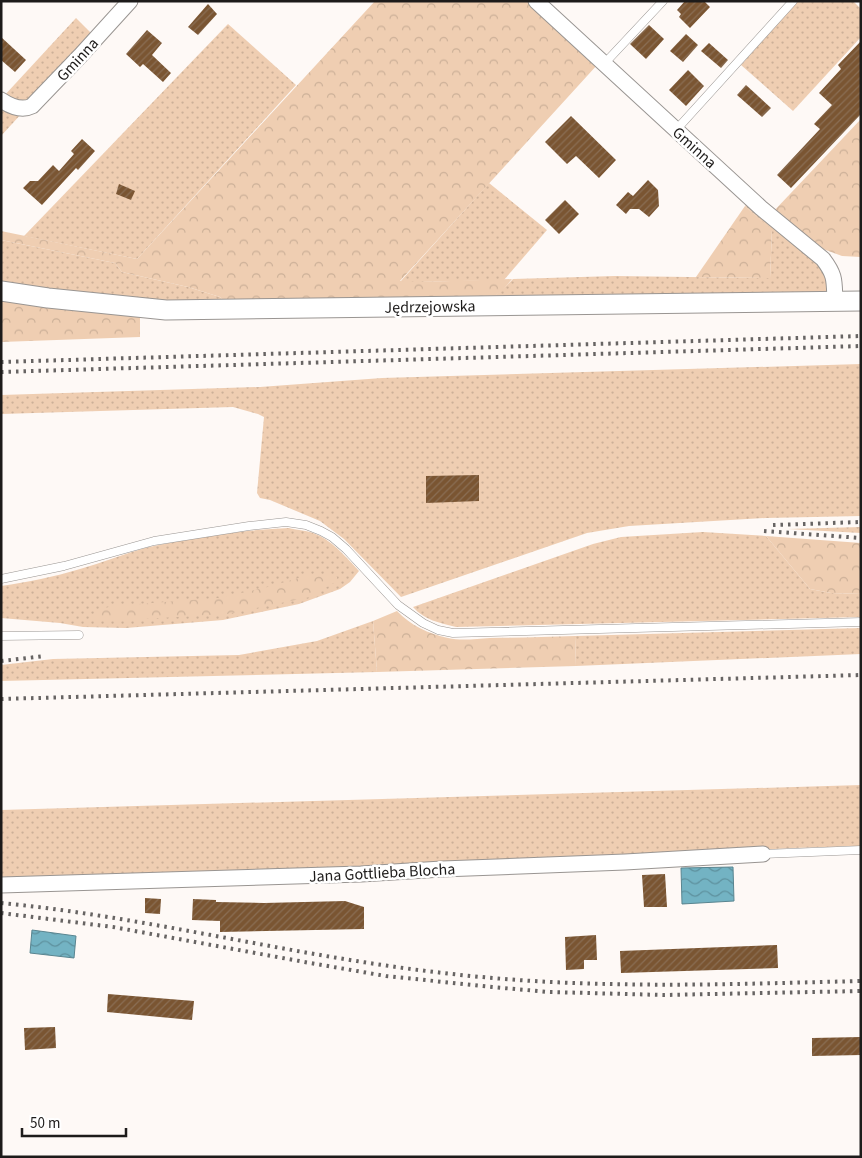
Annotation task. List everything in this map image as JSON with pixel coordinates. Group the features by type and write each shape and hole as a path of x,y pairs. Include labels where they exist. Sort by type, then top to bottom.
{"street":[{"name":"Gminna","path":"1,100 19,108 32,106 130,1"},
{"name":"Gminna","path":"536,1 761,208 823,259 834,276 835,302"},
{"name":"Jędrzejowska","path":"1,291 48,298 166,310 861,301"},
{"name":"Jana Gottlieba Blocha","path":"1,886 361,874 763,854"}],"lane":[{"path":"604,64 663,1"},
{"path":"676,130 793,1"},
{"path":"1,579 64,566 154,541 286,522 306,525 332,537 346,549 398,605 423,623 438,630 452,633 861,622"},
{"path":"1,636 79,635"},
{"path":"763,854 861,850"}],"green space":[{"path":"375,1 531,1 598,64 400,281 512,279 502,291 493,297 227,303 220,297 188,287 122,272 115,263 1,240 1,231 137,259"},
{"path":"798,1 853,1 861,9 861,37 793,111 741,65"},
{"path":"76,18 94,36 33,99 21,103 3,97"},
{"path":"228,24 296,85 137,259 24,236"},
{"path":"1,106 22,113 1,136"},
{"path":"861,119 861,257 842,256 823,249 772,213"},
{"path":"489,183 547,230 504,280 400,282"},
{"path":"749,201 809,252 829,276 828,292 493,297 513,279 615,276 770,278 772,231 745,206"},
{"path":"745,206 772,230 770,278 696,277"},
{"path":"1,240 115,263 122,272 188,287 220,297 227,303 171,303 1,285"},
{"path":"1,296 140,313 140,337 1,342"},
{"path":"861,364 861,516 766,518 629,526 587,533 401,597 344,539 320,521 270,500 260,498 257,493 264,417 258,414 233,407 1,414 1,395 260,387 382,378"},
{"path":"861,527 861,533 788,529"},
{"path":"289,528 320,536 338,549 359,571 350,582 340,589 299,604 223,620 126,628 83,627 1,618 1,586 31,581 88,567 137,550 163,544 235,532"},
{"path":"703,532 766,536 810,589 831,593 861,594 861,617 456,627 427,618 413,607 593,544 621,537"},
{"path":"766,536 861,543 861,594 831,593 810,589"},
{"path":"316,573 337,577 337,581 310,597 227,614 108,621 96,619 94,614 112,606 218,598 264,588"},
{"path":"397,611 408,621 420,628 453,639 575,636 576,666 377,672 373,621"},
{"path":"373,621 377,672 1,681 1,665 53,659 239,655 317,641"},
{"path":"861,628 861,654 576,666 575,636"},
{"path":"861,785 861,846 638,857 1,882 1,810"}],"water":[{"path":"733,867 734,901 682,904 681,868"},
{"path":"32,930 76,936 74,958 30,953"}],"building":[{"path":"685,1 704,1 710,7 690,28 679,17 681,14 677,10"},
{"path":"208,4 217,14 198,35 188,27"},
{"path":"649,25 664,39 646,59 630,44"},
{"path":"147,30 162,43 152,55 171,73 163,82 143,64 140,67 126,54"},
{"path":"686,34 698,45 683,62 670,51"},
{"path":"1,37 26,60 15,72 1,60"},
{"path":"861,41 861,114 791,188 777,175 820,129 814,124 832,105 819,93 841,69 838,65"},
{"path":"709,43 728,60 721,68 701,51"},
{"path":"688,70 704,86 686,106 669,90"},
{"path":"746,85 771,108 762,117 737,95"},
{"path":"571,116 616,160 599,178 576,156 567,164 545,142"},
{"path":"82,139 95,151 78,170 76,168 42,205 23,188 30,181 38,181 53,165 59,171 74,154 71,151"},
{"path":"648,180 658,190 659,206 649,217 639,209 630,209 626,214 616,205 628,192 633,196"},
{"path":"119,184 135,191 131,200 116,194"},
{"path":"565,200 579,214 559,234 545,220"},
{"path":"479,475 479,501 426,503 426,476"},
{"path":"665,874 667,907 644,907 642,875"},
{"path":"145,898 161,899 160,914 145,913"},
{"path":"193,899 216,900 216,902 264,903 345,901 364,907 364,929 220,932 220,921 192,920"},
{"path":"596,935 597,960 584,960 584,969 566,970 565,937"},
{"path":"777,945 778,968 621,973 620,951"},
{"path":"108,994 194,1001 192,1020 107,1012"},
{"path":"55,1027 56,1048 25,1050 24,1028"},
{"path":"861,1037 861,1055 812,1056 812,1038"}],"railway":[{"path":"1,362 861,336"},
{"path":"1,372 861,346"},
{"path":"773,525 861,522"},
{"path":"764,531 861,538"},
{"path":"1,661 45,656"},
{"path":"1,699 861,675"},
{"path":"1,903 110,917 380,965 478,977 565,983 641,985 861,981"},
{"path":"1,913 113,927 386,976 492,987 549,992 664,995 861,991"}]}
